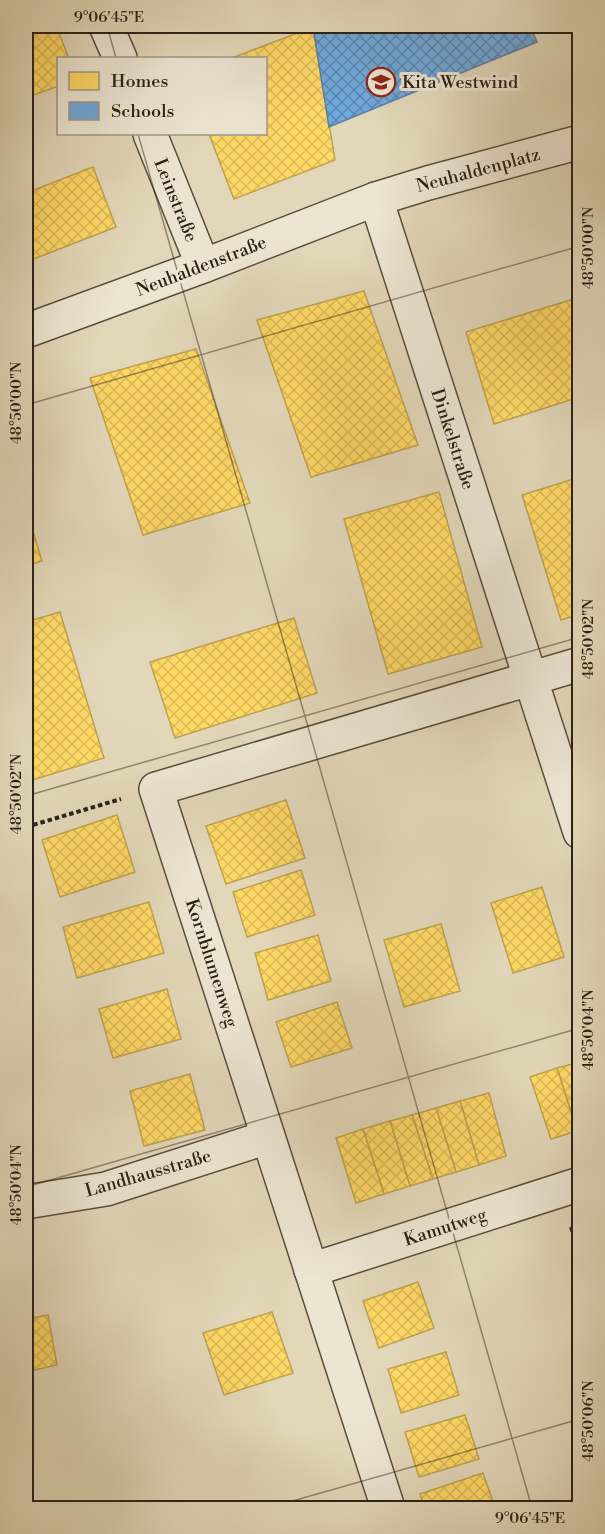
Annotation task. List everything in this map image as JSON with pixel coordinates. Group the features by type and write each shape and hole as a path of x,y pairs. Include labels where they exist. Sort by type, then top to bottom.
{"street":[{"path":"106,26 120,57"},
{"name":"Leinstraße","path":"150,135 203,266"},
{"name":"Neuhaldenplatz","path":"376,199 579,142"},
{"name":"Neuhaldenstraße","path":"26,331 376,199"},
{"name":"Dinkelstraße","path":"376,199 579,831"},
{"path":"156,789 579,664"},
{"name":"Kornblumenweg","path":"156,789 388,1509"},
{"name":"Landhausstraße","path":"26,1202 106,1189 268,1137"},
{"name":"Kamutweg","path":"311,1270 579,1184"}],"path":[{"path":"26,827 156,789"}],"building: Homes":[{"path":"26,26 56,26 69,57 57,57 57,86 26,98"},
{"path":"313,27 335,160 234,199 209,135 267,135 267,57 235,57"},
{"path":"93,167 116,227 26,262 26,193"},
{"path":"364,291 418,445 311,477 257,320"},
{"path":"580,297 580,397 494,424 466,332"},
{"path":"196,349 250,503 143,535 90,378"},
{"path":"580,477 580,614 561,620 522,495"},
{"path":"439,492 482,647 388,674 344,519"},
{"path":"26,508 42,561 26,566"},
{"path":"60,612 104,758 26,782 26,622"},
{"path":"294,618 317,693 175,738 150,662"},
{"path":"286,800 305,858 226,884 206,826"},
{"path":"117,815 135,872 60,897 42,840"},
{"path":"301,870 315,915 247,937 233,892"},
{"path":"542,887 564,957 513,973 491,903"},
{"path":"149,902 164,953 77,978 63,927"},
{"path":"441,924 460,991 404,1007 384,940"},
{"path":"318,935 331,981 268,1000 255,953"},
{"path":"167,989 181,1039 113,1058 99,1009"},
{"path":"337,1002 352,1048 291,1067 276,1022"},
{"path":"580,1062 580,1131 577,1131 557,1068"},
{"path":"557,1068 577,1131 551,1139 530,1077"},
{"path":"190,1074 205,1130 144,1146 130,1091"},
{"path":"489,1093 506,1156 479,1165 460,1101"},
{"path":"460,1101 479,1165 456,1172 436,1108"},
{"path":"436,1108 456,1172 433,1179 412,1115"},
{"path":"412,1115 433,1179 410,1186 390,1121"},
{"path":"390,1121 410,1186 384,1194 363,1129"},
{"path":"363,1129 384,1194 356,1203 336,1138"},
{"path":"418,1282 434,1328 379,1348 363,1301"},
{"path":"272,1312 293,1373 224,1395 203,1333"},
{"path":"48,1315 57,1365 26,1372 26,1319"},
{"path":"446,1352 459,1395 401,1413 388,1369"},
{"path":"465,1415 479,1459 419,1477 405,1432"},
{"path":"483,1473 495,1508 425,1508 420,1494"}],"building: Schools":[{"name":"Kita Westwind","path":"530,26 537,42 329,127 313,27"}],"place":[{"name":"Kita Westwind","path":"381,82"}]}
